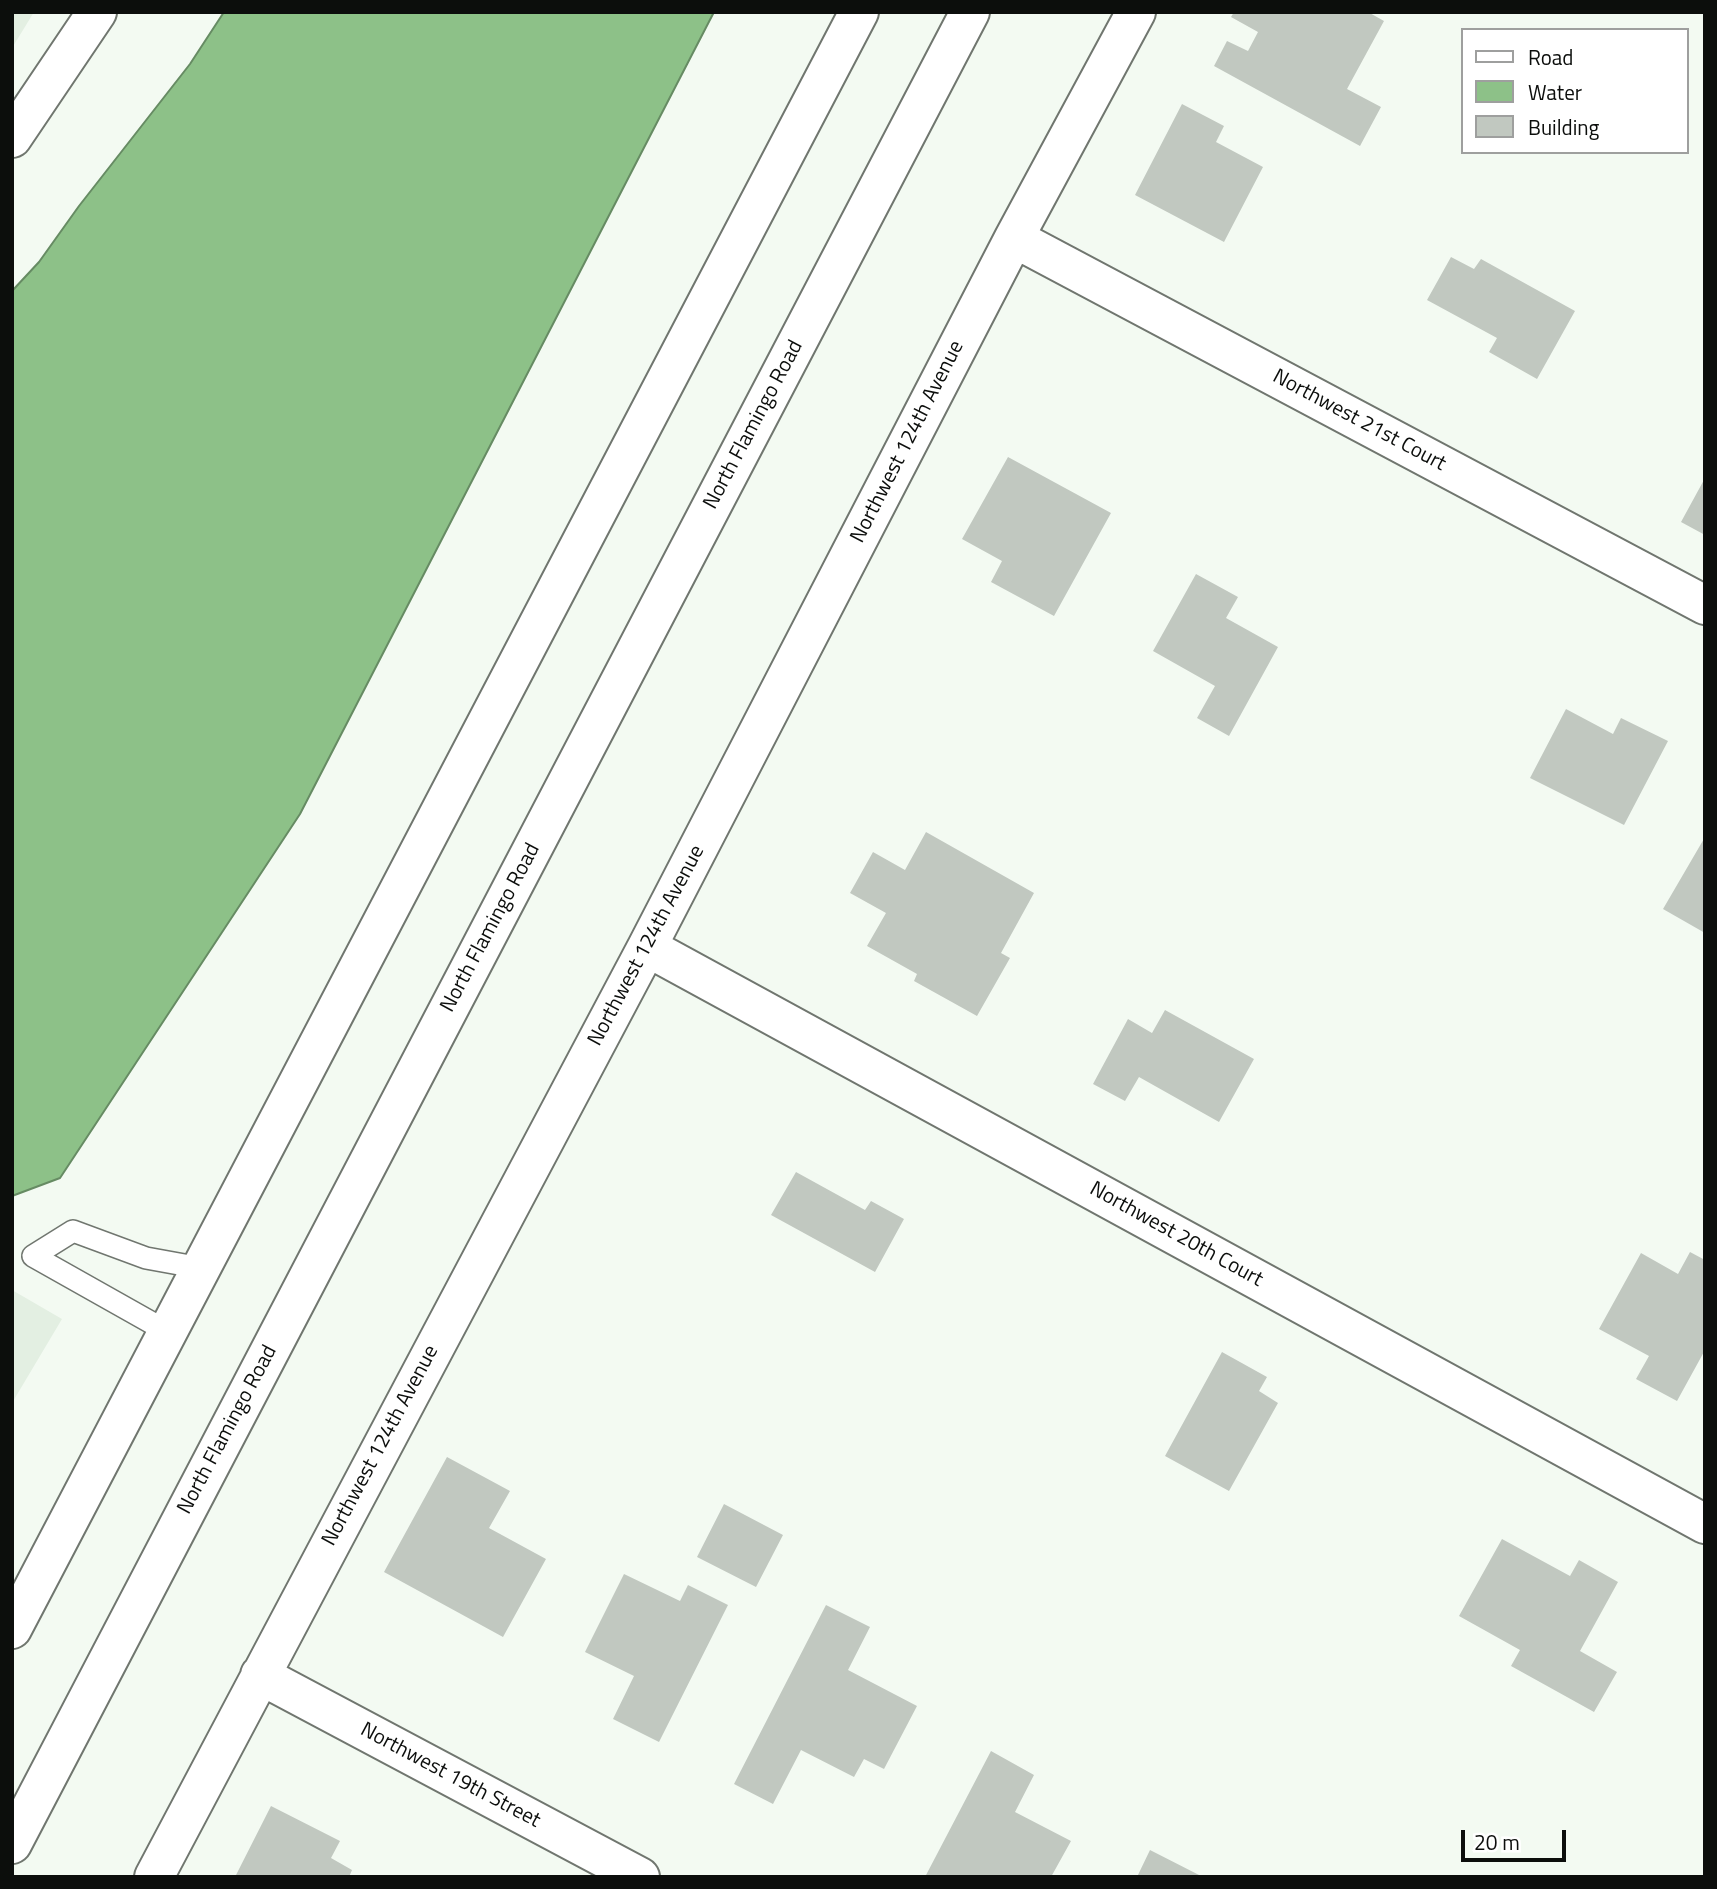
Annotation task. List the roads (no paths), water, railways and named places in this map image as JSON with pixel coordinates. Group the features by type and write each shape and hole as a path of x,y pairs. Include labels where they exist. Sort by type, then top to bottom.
{"main road":[{"path":"12,138 97,12"},
{"path":"12,1629 859,12"},
{"name":"North Flamingo Road","path":"12,1844 970,12"},
{"name":"Northwest 124th Avenue","path":"154,1877 647,947 1014,238 1136,12"},
{"name":"Northwest 21st Court","path":"1014,238 1705,605"},
{"name":"Northwest 20th Court","path":"647,947 1705,1524"},
{"name":"Northwest 19th Street","path":"260,1675 640,1877"}],"lane":[{"path":"169,1332 33,1256 73,1231 146,1258 201,1268"}],"water":[{"path":"224,12 714,12 300,814 60,1178 12,1196 12,291 39,262 79,206 190,64"}]}
